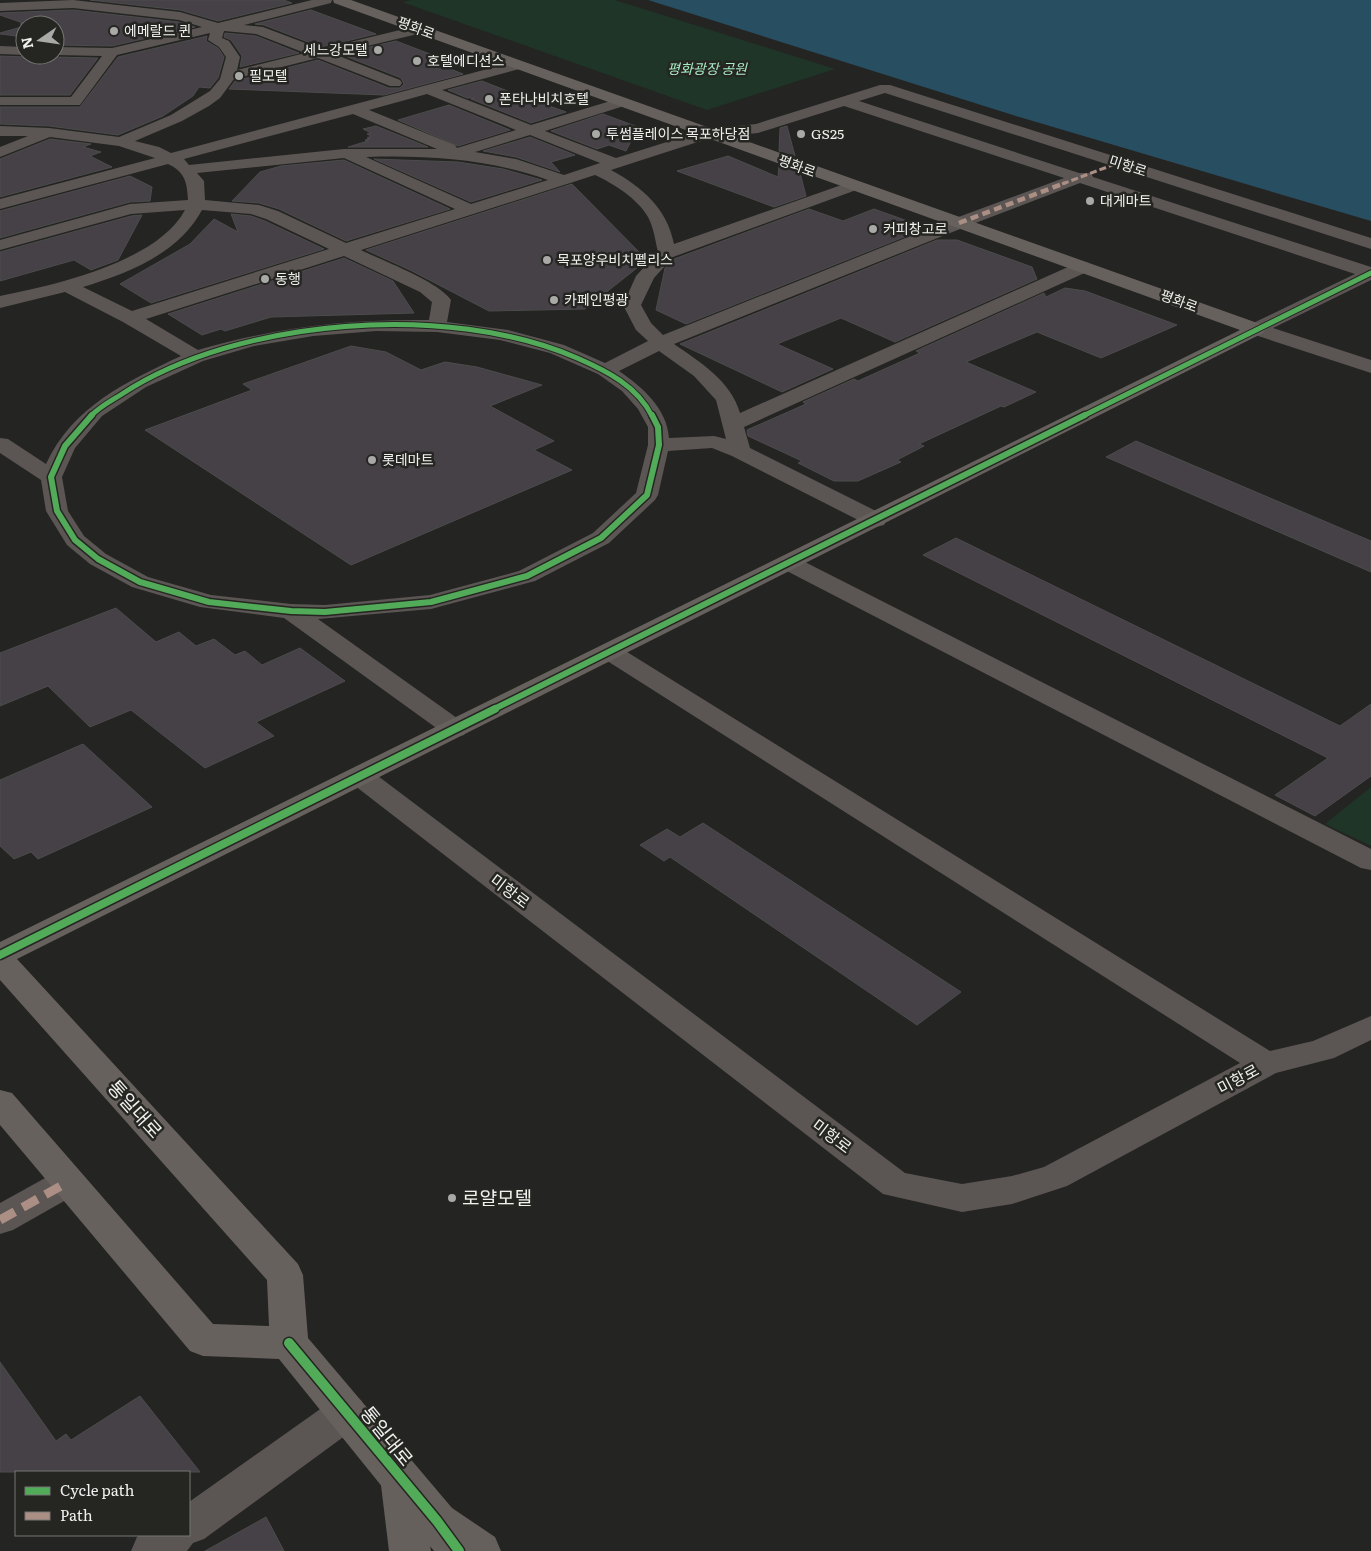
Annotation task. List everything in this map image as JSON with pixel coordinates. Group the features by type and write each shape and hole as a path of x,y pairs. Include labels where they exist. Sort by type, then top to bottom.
{"main road":[{"path":"400,1477 410,1551"},
{"path":"448,1536 480,1551"}],"street":[{"path":"73,4 91,0"},
{"path":"65,51 112,52 326,0"},
{"name":"평화로","path":"339,0 708,134 1256,329"},
{"path":"0,7 73,4 159,12 218,27 258,30 395,83"},
{"path":"0,19 16,5"},
{"path":"121,148 200,106 222,88 229,76 232,57 224,44 215,40 218,27"},
{"path":"229,76 421,29"},
{"path":"0,50 15,51"},
{"path":"0,101 75,102 112,52"},
{"path":"280,113 495,57"},
{"path":"0,204 168,151 354,109 518,65"},
{"name":"미항로","path":"844,101 885,88 1371,244"},
{"path":"428,89 616,164"},
{"path":"0,124 19,101"},
{"path":"130,318 708,134 758,128 844,101 1371,273"},
{"path":"354,109 455,153 622,102"},
{"path":"0,131 54,132 121,148 168,151 192,176 198,194 197,204 190,218 177,233 158,247 118,268 68,286 0,302"},
{"path":"0,152 54,132"},
{"path":"185,170 344,154 455,153 504,162 564,180"},
{"path":"344,154 471,210"},
{"path":"604,370 660,343 1118,163"},
{"path":"597,170 607,174 638,195 650,209 661,224 667,254"},
{"path":"740,450 726,399 701,372 660,343 643,326 632,305 637,288 657,262 667,254 853,186"},
{"path":"0,245 130,209 197,204 253,209 272,215 426,288 442,300 438,326"},
{"path":"733,424 1083,267"},
{"path":"0,955 1371,273"},
{"path":"68,286 130,318 196,357"},
{"path":"376,325 438,326 501,334 557,349 604,370 629,387 647,406 658,427 659,445 647,495 601,538 527,576 431,602 325,612 291,611 209,602 140,582 98,559 75,540 57,512 51,477 65,446 95,412 139,382 196,357 251,342 313,330 376,325"},
{"path":"1256,329 1371,367"},
{"path":"659,445 714,442 740,450 876,520"},
{"path":"0,444 51,477"},
{"path":"789,563 1371,861"},
{"path":"291,611 455,729"},
{"path":"610,652 1266,1064"},
{"name":"미항로","path":"360,776 895,1184 962,1198 1012,1190 1055,1177 1266,1064 1322,1050 1371,1027"},
{"name":"통일대로","path":"0,960 285,1275 289,1343 448,1536"},
{"path":"0,1102 203,1340 289,1343"},
{"path":"0,1220 68,1182"},
{"path":"190,1525 347,1412"},
{"path":"152,1551 174,1536"}],"green space":[{"name":"평화광장 공원","path":"412,0 615,0 835,69 707,110 402,2"},
{"path":"1371,787 1371,846 1325,824"}],"water":[{"path":"648,0 1371,0 1371,221 1016,116"}],"building":[{"path":"90,0 284,0 292,3 218,21 180,10"},
{"name":"에메랄드 퀸","path":"73,10 179,22 195,27 112,46 65,45 65,15 15,15 15,20 0,15 0,13"},
{"path":"311,10 376,34 321,47 264,25 255,24"},
{"path":"15,29 15,36 0,33"},
{"path":"225,33 256,36 299,53 240,67 242,56 231,40 224,37"},
{"path":"207,36 206,41 218,48 224,57 218,78 210,88 199,87 193,96 163,116 118,135 49,126 0,124 0,107 80,107 118,57"},
{"path":"396,41 451,62 438,64 463,74 384,95 229,89 235,81 318,60 389,88 400,88 404,84 401,78 340,54"},
{"path":"0,56 15,57 15,65 65,65 65,57 98,58 70,95 0,95"},
{"name":"폰타나비치호텔","path":"482,81 566,112 531,123 471,99 474,98 467,98 448,90"},
{"path":"449,105 510,130 458,146 398,120"},
{"name":"투썸플레이스 목포하당점","path":"603,114 638,127 626,151 609,145 597,149 551,131"},
{"path":"376,126 428,147 348,147 368,141 365,140 370,139 367,138 371,136 367,134 371,133 363,129"},
{"path":"787,126 795,156 779,151 780,128"},
{"path":"530,137 575,155 551,162 560,172 516,157 483,151"},
{"path":"50,139 91,144 83,147 101,152 90,156 112,167 0,197 0,159"},
{"path":"728,156 778,177 779,165 800,173 806,196 774,207 677,171"},
{"path":"374,159 458,162 503,169 542,180 471,202"},
{"path":"344,160 450,209 346,241 279,209 259,203 232,201 260,172 281,166"},
{"path":"130,176 152,187 150,201 130,202 0,238 0,211"},
{"path":"572,184 647,260 585,309 489,311 410,270 366,250"},
{"path":"809,209 843,221 874,209 916,224 914,233 686,324 656,310 665,268 674,259"},
{"path":"231,214 251,216 265,221 324,249 151,303 120,284 190,244 214,219 238,232"},
{"path":"142,215 118,260 91,270 74,260 0,281 0,252 131,216"},
{"path":"937,240 957,240 1032,267 1037,279 895,342 841,318 777,344 833,369 782,392 680,344"},
{"path":"344,258 393,281 414,313 271,317 225,331 221,329 202,335 168,314"},
{"path":"1065,288 1085,291 1177,325 1101,358 1037,332 966,362 1036,392 919,444 924,446 897,460 901,462 858,481 834,481 798,463 802,461 748,436 747,430 806,404 803,402 854,379 858,381 920,353 916,351 1044,293 1046,297"},
{"name":"롯데마트","path":"351,346 386,352 421,370 445,362 477,367 542,385 490,406 554,441 534,450 572,470 351,565 145,430 252,390 243,384"},
{"path":"1136,441 1371,541 1371,572 1106,457"},
{"path":"956,538 1340,726 1371,704 1371,776 1315,816 1275,795 1328,758 923,555"},
{"path":"116,608 156,642 179,632 196,646 214,639 235,655 245,651 262,665 300,648 345,681 256,722 274,736 205,768 131,710 90,727 48,686 0,706 0,653"},
{"path":"83,744 152,807 38,859 31,852 14,859 0,846 0,780"},
{"path":"703,823 961,992 917,1025 670,857 664,861 640,845 667,829 680,837"},
{"path":"0,1362 56,1441 66,1434 71,1440 140,1396 200,1472 15,1471 0,1472"},
{"path":"266,1517 284,1551 205,1551"}],"marked path":[{"path":"959,223 1118,163"},
{"path":"0,1220 68,1182"}],"cycle path":[{"path":"0,955 1371,273"},
{"path":"376,325 437,326 501,334 557,349 605,370 629,387 647,406 658,427 659,445 647,495 601,538 527,576 431,602 325,612 291,611 209,602 140,582 98,559 75,540 57,511 51,477 65,446 95,412 139,383 196,357 251,341 313,330 376,325"},
{"path":"289,1343 437,1521 459,1551"}],"place":[{"name":"에메랄드 퀸","path":"114,31"},
{"name":"세느강모텔","path":"378,50"},
{"name":"호텔에디션스","path":"417,61"},
{"name":"필모텔","path":"239,76"},
{"name":"폰타나비치호텔","path":"489,99"},
{"name":"투썸플레이스 목포하당점","path":"596,134"},
{"name":"GS25","path":"801,134"},
{"name":"대게마트","path":"1090,201"},
{"name":"커피창고로","path":"873,229"},
{"name":"목포양우비치펠리스","path":"547,260"},
{"name":"동행","path":"265,279"},
{"name":"카페인평광","path":"554,300"},
{"name":"롯데마트","path":"372,460"},
{"name":"로얄모텔","path":"452,1198"}]}
